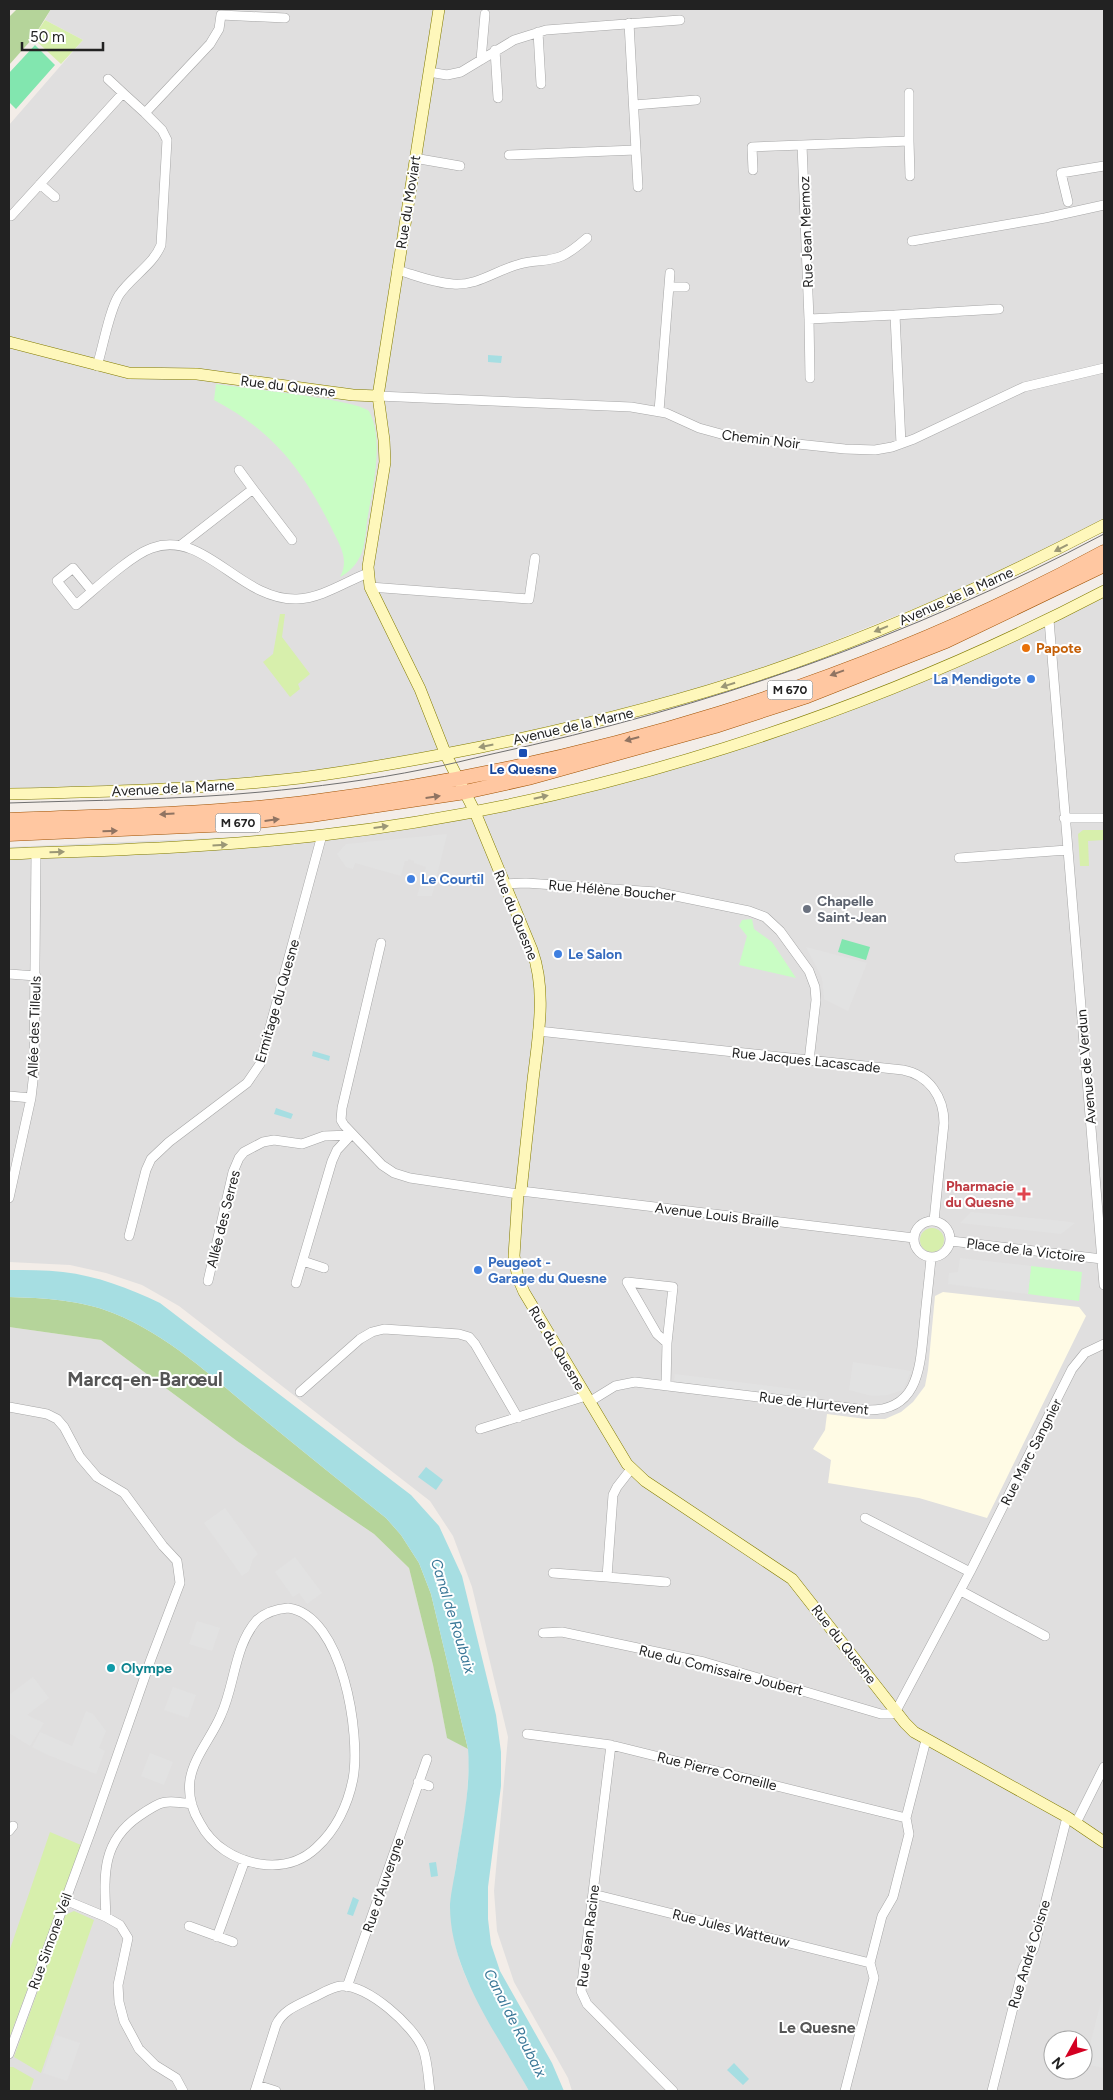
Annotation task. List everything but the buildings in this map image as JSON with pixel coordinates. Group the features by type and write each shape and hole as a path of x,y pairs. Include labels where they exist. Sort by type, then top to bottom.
{"main road":[{"name":"Avenue de la Marne","path":"9,820 173,814 342,798 458,778 604,746 702,719 788,691 923,640 1035,588 1104,552"},
{"name":"M 670","path":"9,834 232,824 311,815 465,792 597,760 715,726 807,696 946,641 1104,565"}],"street":[{"name":"Rue du Moviart","path":"378,396 439,9"},
{"path":"146,113 210,44 219,29 221,12 285,18"},
{"path":"481,60 485,14"},
{"path":"429,72 453,74 467,69 514,40 538,32 560,28 680,20"},
{"path":"629,24 638,187"},
{"path":"538,32 541,84"},
{"path":"496,50 498,98"},
{"path":"98,366 116,300 156,254 161,245 167,140 162,130 146,113 108,79"},
{"path":"11,216 123,93"},
{"path":"908,93 910,176"},
{"path":"634,105 696,100"},
{"path":"753,170 752,147 909,141"},
{"name":"Rue Jean Mermoz","path":"802,145 810,378"},
{"path":"509,155 636,150"},
{"path":"414,158 460,166"},
{"path":"1068,202 1061,173 1104,166"},
{"path":"40,184 55,197"},
{"path":"912,241 1045,218 1104,205"},
{"path":"397,270 439,283 472,283 514,266 560,257 587,238"},
{"path":"660,411 670,273"},
{"path":"669,287 685,288"},
{"path":"809,319 999,309"},
{"path":"895,315 900,444"},
{"name":"Rue du Quesne","path":"9,342 129,373 197,374 353,395 378,396 385,462 368,573 370,588 420,689 446,754 474,812 532,950 538,970 540,996 538,1031 519,1192 514,1256 518,1278 631,1469 792,1579 909,1727 926,1740 1072,1820 1104,1842"},
{"name":"Chemin Noir","path":"378,396 608,405 660,411 707,430 732,437 857,450 883,449 900,444 1024,387 1104,368"},
{"path":"239,470 292,540"},
{"path":"181,545 253,489"},
{"name":"Avenue de la Marne","path":"9,794 144,790 250,783 361,769 446,754 617,718 794,663 944,602 1011,572 1104,525"},
{"path":"92,592 144,551 159,546 181,545 214,561 255,589 276,597 290,599 311,597 368,573"},
{"path":"370,588 529,599 535,558"},
{"path":"9,854 166,849 322,835 474,812 617,779 758,736 928,674 1049,620 1104,591"},
{"name":"Avenue de Verdun","path":"1049,620 1104,1285"},
{"path":"1064,818 1104,818"},
{"name":"Ermitage du Quesne","path":"129,1236 146,1170 151,1159 175,1137 247,1083 260,1064 322,835"},
{"path":"959,858 1067,850"},
{"name":"Allée des Tilleuls","path":"9,1198 31,1098 34,1072 36,853"},
{"name":"Rue Hélène Boucher","path":"504,884 520,882 656,892 749,911 765,917 780,932 809,972 815,986 816,1000 809,1061"},
{"path":"381,943 342,1108 342,1120 351,1135 382,1165 394,1173 410,1178 519,1192"},
{"path":"9,974 36,976"},
{"name":"Rue Jacques Lacascade","path":"538,1031 910,1072 923,1078 934,1089 941,1103 944,1116 934,1221"},
{"path":"9,1096 31,1098"},
{"path":"296,1283 332,1161 338,1150 351,1135"},
{"name":"Allée des Serres","path":"208,1281 233,1172 244,1152 255,1145 270,1140 299,1144 324,1136 351,1135"},
{"name":"Avenue Louis Braille","path":"519,1192 914,1238"},
{"path":"934,1221 946,1228 951,1241 943,1254 931,1258 919,1253 915,1246 914,1238 920,1225 934,1221"},
{"name":"Place de la Victoire","path":"951,1241 1102,1259"},
{"name":"Rue de Hurtevent","path":"480,1429 588,1399 622,1384 636,1382 866,1410 892,1407 908,1394 918,1375 931,1258"},
{"path":"303,1261 324,1268"},
{"path":"666,1385 667,1343 673,1287 627,1282 657,1334 667,1343"},
{"path":"300,1392 360,1339 372,1332 384,1329 459,1334 469,1337 475,1344 518,1418"},
{"name":"Rue Marc Sangnier","path":"896,1712 961,1591 1072,1369 1085,1353 1104,1344"},
{"name":"Rue Simone Veil","path":"9,1407 47,1414 57,1419 64,1427 80,1457 97,1477 124,1493 163,1546 177,1561 180,1583 9,2054"},
{"path":"607,1577 613,1495 631,1469"},
{"path":"865,1518 970,1572"},
{"path":"553,1573 666,1582"},
{"path":"961,1591 1045,1636"},
{"path":"288,1608 302,1612 314,1621 323,1633 345,1682 351,1710 355,1745 351,1789 331,1831 309,1854 295,1860 280,1865 245,1860 224,1850 212,1840 202,1827 192,1804 189,1788 193,1770 224,1709 239,1654 248,1633 258,1620 273,1610 288,1608"},
{"name":"Rue du Comissaire Joubert","path":"543,1633 562,1632 680,1656 881,1714 896,1712"},
{"name":"Rue Pierre Corneille","path":"527,1734 612,1745 906,1818"},
{"path":"845,2091 874,1978 870,1963 882,1916 893,1897 910,1834 906,1818 926,1740"},
{"name":"Rue Jean Racine","path":"612,1745 581,1988 583,1998 587,2004 673,2091"},
{"name":"Rue d'Auvergne","path":"347,1987 427,1759"},
{"path":"1072,1820 1104,1768"},
{"path":"418,1782 429,1786"},
{"path":"106,1917 106,1867 110,1850 123,1829 159,1803 169,1801 192,1804"},
{"name":"Rue André Coisne","path":"992,2091 1023,1968 1034,1948 1072,1820"},
{"path":"218,1937 245,1860"},
{"name":"Rue Jules Watteuw","path":"593,1894 870,1963"},
{"path":"66,1900 120,1925 128,1938 118,1984 119,2002 124,2021 140,2049 156,2065 176,2078 183,2091"},
{"path":"189,1926 233,1942"},
{"path":"276,2091 256,2088 276,2025 281,2016 332,1988 347,1987 360,1991 395,2013 409,2026 423,2050 430,2091"}],"shaded area":[{"path":"51,9 1104,9 1104,520 980,582 779,663 665,700 457,755 246,787 9,795 9,125 83,40 45,20"},
{"path":"1104,598 1104,2091 572,2091 568,2078 514,1982 497,1931 494,1891 508,1737 472,1587 453,1536 430,1501 179,1306 142,1285 106,1273 70,1265 9,1262 9,847 235,837 485,815 812,723 975,660"},
{"path":"447,834 432,896 417,896 426,867 414,863 414,861 408,859 408,861 405,861 401,876 355,863 353,869 346,867 337,854 346,844"},
{"path":"806,947 867,963 848,1011 824,999 822,978"},
{"path":"971,1212 1075,1223 1061,1234 960,1223"},
{"path":"960,1258 1031,1266 1028,1294 948,1284 949,1273 958,1272"},
{"path":"943,1292 1079,1307 1086,1316 987,1518 919,1498 828,1483 831,1460 813,1449 825,1430 827,1414 866,1419 885,1419 901,1412 913,1402 925,1386 935,1296"},
{"path":"9,1327 101,1340 237,1441 374,1534 409,1568 433,1665 447,1737 468,1749 469,1764 466,1808 455,1871 451,1916 455,1944 467,1980 529,2091 9,2091"},
{"path":"853,1362 911,1371 903,1390 888,1395 872,1396 849,1390"},
{"path":"675,1374 817,1392 816,1399 674,1382"},
{"path":"225,1508 258,1554 253,1559 249,1571 242,1576 204,1523"},
{"path":"295,1557 322,1593 307,1604 299,1593 293,1597 275,1572"},
{"path":"197,1621 220,1628 212,1651 189,1644"},
{"path":"33,1677 49,1698 27,1715 44,1723 30,1746 9,1733 9,1695"},
{"path":"173,1687 196,1695 188,1718 164,1710"},
{"path":"86,1711 93,1714 106,1731 99,1748 105,1751 96,1774 32,1747 40,1732 72,1746"},
{"path":"150,1753 173,1762 164,1785 141,1776"},
{"path":"1103,1994 1103,2068 1093,2066 1093,2033"},
{"path":"56,2035 80,2043 67,2081 43,2073"}],"green space":[{"path":"17,9 51,9 33,38 9,65 9,17"},
{"path":"45,20 83,40 61,64 33,38"},
{"path":"35,45 55,65 16,109 9,102 9,73"},
{"path":"216,384 321,398 343,402 369,411 374,423 377,451 365,541 356,563 344,575 340,577 344,558 340,546 309,487 284,453 269,439 235,412 214,400"},
{"path":"280,614 285,614 282,637 310,674 298,684 300,689 290,697 263,662 273,654"},
{"path":"1083,830 1104,830 1104,840 1088,841 1089,866 1080,866 1078,834"},
{"path":"752,919 754,929 772,942 796,978 739,965 747,936 739,926 742,920"},
{"path":"842,939 870,947 866,960 838,952"},
{"path":"932,1228 941,1231 944,1240 941,1249 932,1252 923,1249 920,1240 923,1231"},
{"path":"1031,1266 1082,1272 1079,1301 1028,1294"},
{"path":"9,1297 49,1299 88,1305 113,1313 152,1333 188,1357 386,1518 401,1535 419,1563 431,1594 468,1749 447,1738 433,1665 409,1568 374,1534 237,1441 101,1340 9,1327"},
{"path":"50,1832 81,1845 9,2039 9,1952"},
{"path":"74,1911 94,1920 41,2073 14,2057 65,1915"},
{"path":"10,2067 34,2079 30,2091 9,2091"}],"water":[{"path":"488,355 502,356 501,363 488,362"},
{"path":"313,1051 330,1056 329,1061 312,1056"},
{"path":"276,1108 293,1114 291,1119 274,1114"},
{"name":"Canal de Roubaix","path":"9,1270 56,1271 88,1276 137,1292 160,1303 411,1495 439,1526 462,1576 496,1715 501,1752 501,1786 488,1887 488,1919 491,1944 500,1971 552,2063 564,2091 529,2091 478,2002 466,1978 458,1954 452,1929 450,1904 467,1793 468,1749 431,1594 419,1563 401,1535 386,1518 171,1345 133,1322 88,1305 62,1300 9,1297"},
{"path":"426,1467 443,1480 436,1490 418,1477"},
{"path":"436,1862 438,1876 431,1877 429,1863"},
{"path":"353,1897 359,1900 353,1916 347,1914"},
{"path":"734,2063 749,2079 743,2085 727,2070"}],"tram line":[{"path":"9,803 198,797 322,785 384,777 573,735 729,691 881,637 956,606 1104,534"}],"place":[{"name":"Papote","path":"1026,648"},
{"name":"La Mendigote","path":"1031,679"},
{"name":"Le Quesne","path":"523,753"},
{"name":"Le Courtil","path":"411,879"},
{"name":"Chapelle Saint-Jean","path":"807,909"},
{"name":"Le Salon","path":"558,954"},
{"name":"Pharmacie du Quesne","path":"1024,1194"},
{"name":"Peugeot - Garage du Quesne","path":"478,1270"},
{"name":"Olympe","path":"111,1668"}],"district":[{"name":"Marcq-en-Barœul","path":"145,1379"},
{"name":"Le Quesne","path":"817,2027"}]}
